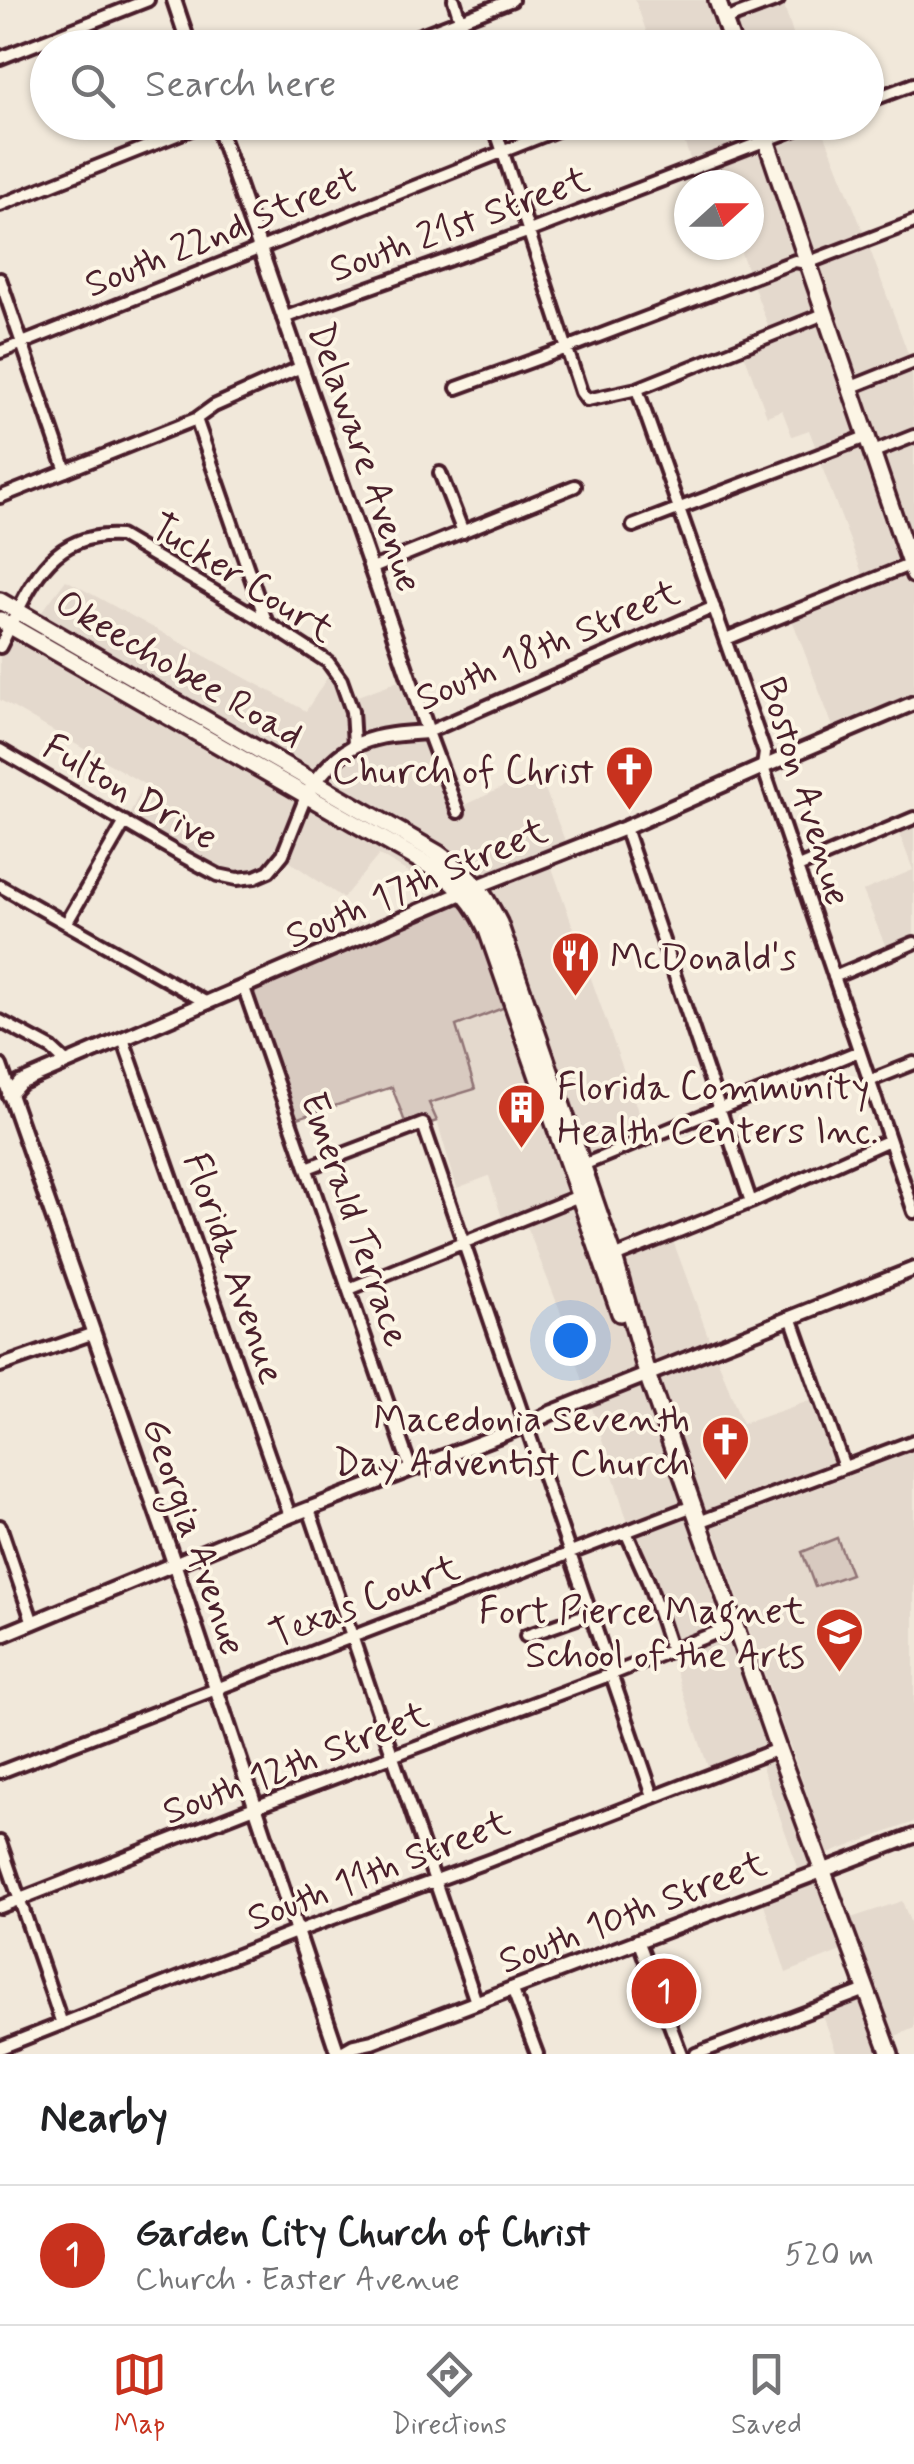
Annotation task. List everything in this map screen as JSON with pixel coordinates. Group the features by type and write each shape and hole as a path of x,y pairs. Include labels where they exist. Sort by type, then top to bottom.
{"main road":[{"path":"717,0 728,30"},
{"path":"766,141 913,567"},
{"name":"Okeechobee Road","path":"0,602 9,619 310,790 439,854 468,875 472,889"},
{"path":"472,889 500,923 583,1165 619,1312 635,1338 778,1749 890,2054"},
{"path":"472,889 474,904 487,930 578,1196 608,1260"}],"street":[{"path":"71,30 148,0"},
{"path":"174,0 184,30"},
{"path":"454,0 463,30"},
{"path":"432,30 512,0"},
{"path":"724,20 778,0"},
{"path":"0,58 30,46"},
{"path":"884,95 914,84"},
{"path":"0,206 167,140"},
{"name":"Delaware Avenue","path":"220,140 458,812"},
{"path":"498,140 581,392 587,400 637,390 824,314"},
{"name":"South 22nd Street","path":"0,352 532,140"},
{"name":"South 21st Street","path":"284,318 527,232 766,141"},
{"path":"457,388 795,260 807,263 914,222"},
{"path":"0,279 66,471"},
{"path":"849,388 914,362"},
{"path":"0,498 196,419 214,406 301,367"},
{"name":"Boston Avenue","path":"637,390 765,753 762,766 914,1212"},
{"path":"196,419 266,622"},
{"path":"633,526 866,436"},
{"path":"872,453 914,436"},
{"path":"440,474 463,532"},
{"path":"370,568 575,486"},
{"name":"Tucker Court","path":"9,619 51,558 64,548 82,538 120,536 328,662 352,711 354,744"},
{"name":"South 18th Street","path":"726,639 913,567"},
{"name":"South 18th Street","path":"354,744 386,734 428,732 714,607"},
{"path":"0,647 9,619"},
{"name":"South 17th Street","path":"4,1096 20,1083 914,703"},
{"path":"310,790 330,764 354,744"},
{"name":"Fulton Drive","path":"0,750 218,875 237,879 269,871 283,854 310,790"},
{"path":"798,867 914,818"},
{"path":"67,922 125,822"},
{"path":"625,828 751,1202"},
{"path":"0,886 207,1003"},
{"path":"834,977 914,943"},
{"name":"Emerald Terrace","path":"244,988 412,1470"},
{"path":"0,1021 52,1049 68,1063"},
{"name":"Florida Avenue","path":"123,1039 290,1516"},
{"path":"583,1165 859,1051"},
{"path":"869,1081 914,1063"},
{"name":"Georgia Avenue","path":"0,1066 4,1096 94,1333 299,1930 336,2054"},
{"path":"307,1168 423,1124 653,1796"},
{"path":"608,1260 889,1140"},
{"path":"349,1290 578,1196"},
{"path":"0,1636 290,1516 526,1426 914,1269"},
{"path":"791,1317 844,1467"},
{"path":"0,1366 94,1333"},
{"path":"699,1522 914,1441"},
{"name":"Texas Court","path":"0,1772 693,1506"},
{"path":"308,1509 476,2002"},
{"path":"0,1526 33,1622"},
{"path":"626,1532 648,1580 671,1651"},
{"path":"526,1636 591,1612"},
{"name":"South 12th Street","path":"0,1908 735,1625"},
{"name":"South 11th Street","path":"0,2048 778,1749"},
{"name":"South 10th Street","path":"336,2054 914,1836"},
{"path":"0,1842 62,2024"},
{"path":"638,1940 681,2054"},
{"path":"512,1988 537,2054"},
{"path":"696,2054 866,1990"},
{"name":"South 10th Street","path":"355,2054 372,2042"}],"shaded area":[{"path":"635,0 712,0 722,30 646,30"},
{"path":"783,2 792,30 733,30 730,23"},
{"path":"684,140 757,140 692,165"},
{"path":"827,140 865,236 810,257 772,143"},
{"path":"763,147 800,257 749,274 744,260 764,260 764,170 710,167"},
{"path":"868,244 910,359 853,382 813,265"},
{"path":"795,265 803,267 819,311 770,331 752,282"},
{"path":"821,320 860,434 817,451 809,430 792,436 782,410 767,416 743,351"},
{"path":"912,368 914,431 875,447 855,390"},
{"path":"914,441 914,558 877,455"},
{"path":"863,443 904,562 864,578 819,459"},
{"path":"907,570 914,591 914,698 835,732 791,617"},
{"path":"66,580 306,711 330,673 347,712 349,742 313,777 38,617"},
{"path":"13,633 300,798 279,852 266,868 238,875 220,871 128,818 144,784 0,700 0,657"},
{"path":"404,679 421,728 359,738 352,698"},
{"path":"425,737 455,817 464,814 461,807 538,771 567,846 481,880 321,782 356,748 387,739"},
{"path":"309,803 433,873 456,891 447,895 379,855 343,898 284,860"},
{"path":"914,823 914,938 887,950 863,891 913,870 898,830"},
{"path":"550,862 646,1134 586,1159 486,888"},
{"path":"457,901 465,901 470,907 508,1006 456,1026 475,1089 429,1103 437,1121 428,1124 426,1118 406,1125 392,1087 295,1119 250,990"},
{"path":"508,1006 572,1194 503,1221 489,1176 457,1188 429,1104 474,1089 456,1026"},
{"path":"575,1202 614,1314 631,1340 641,1371 587,1393 525,1222"},
{"path":"672,1238 711,1344 650,1368 620,1260"},
{"path":"715,1352 742,1424 815,1399 838,1465 702,1515 653,1376"},
{"path":"644,1380 687,1503 629,1526 590,1402"},
{"name":"Fort Pierce Magnet School of the Arts","path":"914,1451 914,1822 828,1854 713,1527"},
{"path":"690,1512 729,1623 674,1645 653,1579 633,1534"},
{"path":"837,1538 851,1574 815,1587 802,1552"},
{"path":"732,1631 772,1747 709,1770 671,1656"},
{"path":"775,1755 816,1870 801,1876 760,1761"},
{"path":"819,1878 846,1949 786,1973 764,1904"},
{"path":"902,1901 914,1932 914,2028 891,2038 848,1919"},
{"path":"864,1998 885,2054 837,2054 822,2013"}],"place":[{"name":"Church of Christ","path":"629,812"},
{"name":"McDonald's","path":"575,998"},
{"name":"Florida Community Health Centers Inc.","path":"522,1150"},
{"name":"Macedonia Seventh Day Adventist Church","path":"725,1482"},
{"name":"Fort Pierce Magnet School of the Arts","path":"840,1674"},
{"name":"Garden City Church of Christ","path":"664,1991"}]}
